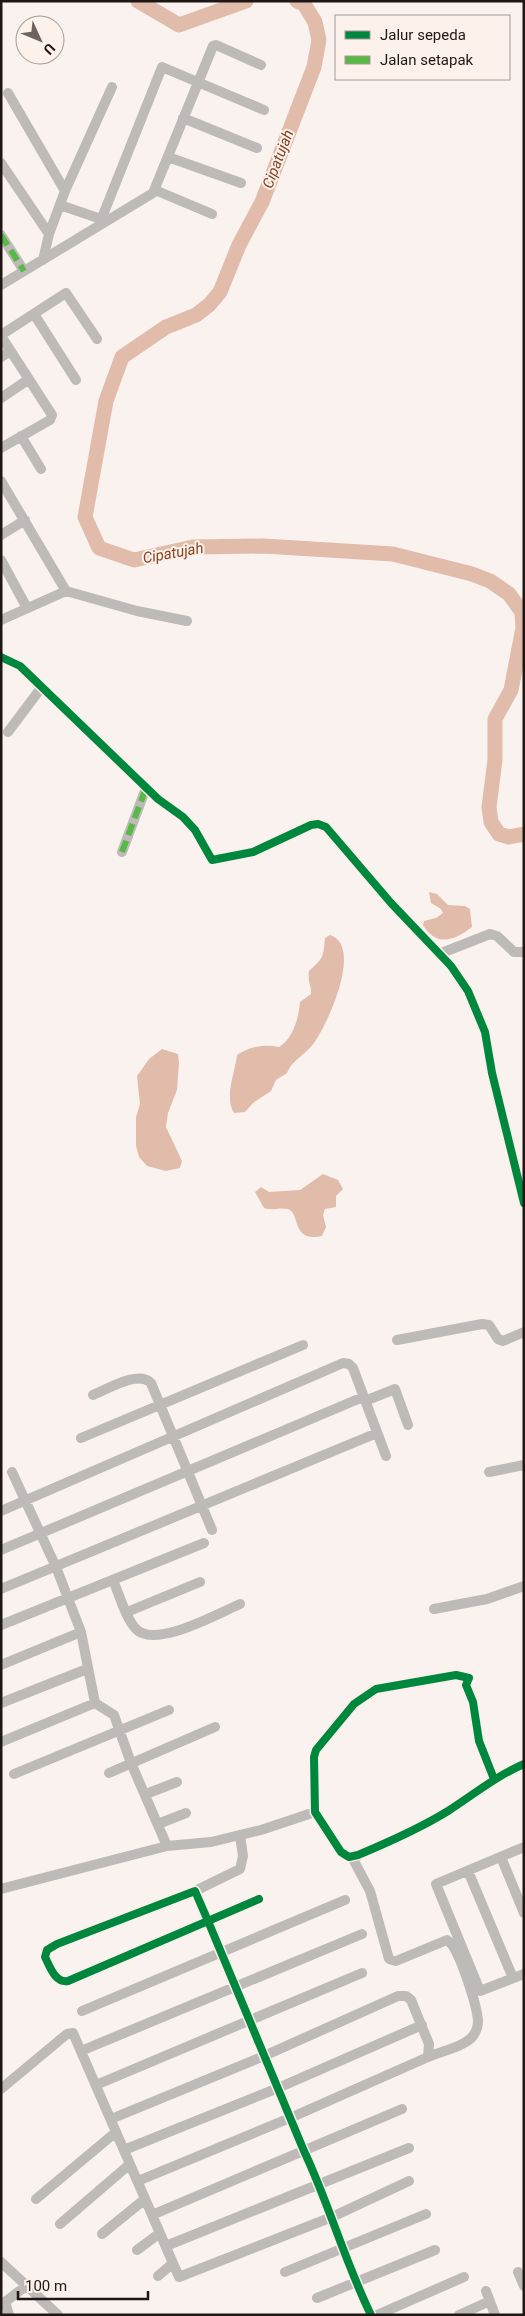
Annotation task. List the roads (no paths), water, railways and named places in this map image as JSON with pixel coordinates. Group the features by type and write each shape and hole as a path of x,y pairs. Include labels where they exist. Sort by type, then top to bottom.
{"street":[{"path":"1,286 100,222 147,198 155,190 210,51 215,45 261,65"},
{"path":"100,222 162,66 264,110"},
{"path":"43,260 49,234 65,191 112,87"},
{"path":"8,92 65,191"},
{"path":"183,118 258,148"},
{"path":"168,156 241,183"},
{"path":"1,163 49,234"},
{"path":"155,190 212,214"},
{"path":"60,205 100,222"},
{"path":"1,235 24,272"},
{"path":"1,448 51,417 51,414 29,379 6,354 1,335 66,293 97,339"},
{"path":"34,314 76,380"},
{"path":"1,398 29,379"},
{"path":"21,436 41,469"},
{"path":"1,481 66,591"},
{"path":"1,535 25,520"},
{"path":"1,560 27,608"},
{"path":"1,620 66,591 137,611 187,621"},
{"path":"1,657 20,666 40,688 146,788 188,822 195,830 209,857 213,860 253,852 311,825 318,824 326,827 462,982 481,1021 524,1202"},
{"path":"8,732 40,688"},
{"path":"122,852 146,788"},
{"path":"439,954 490,934 497,936 514,952 524,952"},
{"path":"397,1340 482,1324 488,1325 498,1339 503,1341 524,1332"},
{"path":"81,1438 303,1344"},
{"path":"1,1511 343,1364 349,1364 353,1368 386,1456"},
{"path":"93,1395 136,1379 145,1379 151,1383 212,1530"},
{"path":"1,1550 364,1399 395,1390 408,1424"},
{"path":"1,1589 377,1433"},
{"path":"489,1472 524,1464"},
{"path":"12,1472 56,1567 81,1632 95,1702 114,1715 118,1730 167,1846"},
{"path":"1,1625 204,1543"},
{"path":"114,1580 132,1624 145,1635 160,1636 174,1632 240,1604"},
{"path":"127,1612 200,1582"},
{"path":"434,1609 498,1596 524,1586"},
{"path":"1,1665 81,1632"},
{"path":"1,1703 87,1668"},
{"path":"494,1779 479,1741 473,1702 466,1685 469,1678 456,1675 388,1686 370,1692 354,1704 316,1750 314,1757 315,1812 341,1852 349,1857 358,1855 427,1823 463,1802 494,1779 524,1764"},
{"path":"1,1742 95,1702"},
{"path":"14,1774 169,1710"},
{"path":"109,1773 215,1727"},
{"path":"146,1794 177,1782"},
{"path":"1,1889 167,1846 212,1842 315,1812"},
{"path":"158,1824 186,1813"},
{"path":"240,1835 243,1856 240,1869 195,1891 57,1944 46,1952 46,1959 57,1979 62,1982 68,1981 258,1899"},
{"path":"524,1848 436,1884 480,1991 524,1974"},
{"path":"138,2181 290,2118 468,2040 476,2030 478,2020 464,1972 452,1945 446,1940 396,1961 389,1959 370,1891 354,1861 358,1855"},
{"path":"501,1857 524,1912"},
{"path":"468,1871 513,1978"},
{"path":"195,1891 319,2183 355,2282 371,2315"},
{"path":"82,2011 345,1900"},
{"path":"81,2051 362,1934"},
{"path":"96,2085 362,1973"},
{"path":"110,2119 264,2056 398,1996 406,1996 411,2000 430,2048 428,2057"},
{"path":"124,2150 278,2088 422,2025"},
{"path":"1,2089 70,2032 73,2033 178,2276 184,2277 332,2217 409,2181"},
{"path":"152,2215 402,2109"},
{"path":"36,2199 116,2132"},
{"path":"166,2246 409,2148"},
{"path":"60,2224 130,2164"},
{"path":"102,2234 145,2199"},
{"path":"286,2272 426,2214"},
{"path":"137,2250 160,2232"},
{"path":"316,2298 435,2250"},
{"path":"1,2262 58,2315"},
{"path":"158,2276 172,2264"},
{"path":"518,2272 524,2286"},
{"path":"377,2315 464,2277"},
{"path":"9,2315 3,2301 26,2286"},
{"path":"459,2315 488,2296 495,2315"}],"waterway":[{"name":"Cipatujah","path":"138,1 179,25 246,1"},
{"name":"Cipatujah","path":"297,1 304,4 315,22 319,40 314,67 262,202 239,245 220,292 209,305 196,315 166,327 122,357 106,401 85,517 99,548 134,560 193,547 264,546 393,554 472,574 490,581 509,594 522,612 523,628 511,690 495,719 495,760 489,807 491,822 499,834 509,837 524,834"}]}
